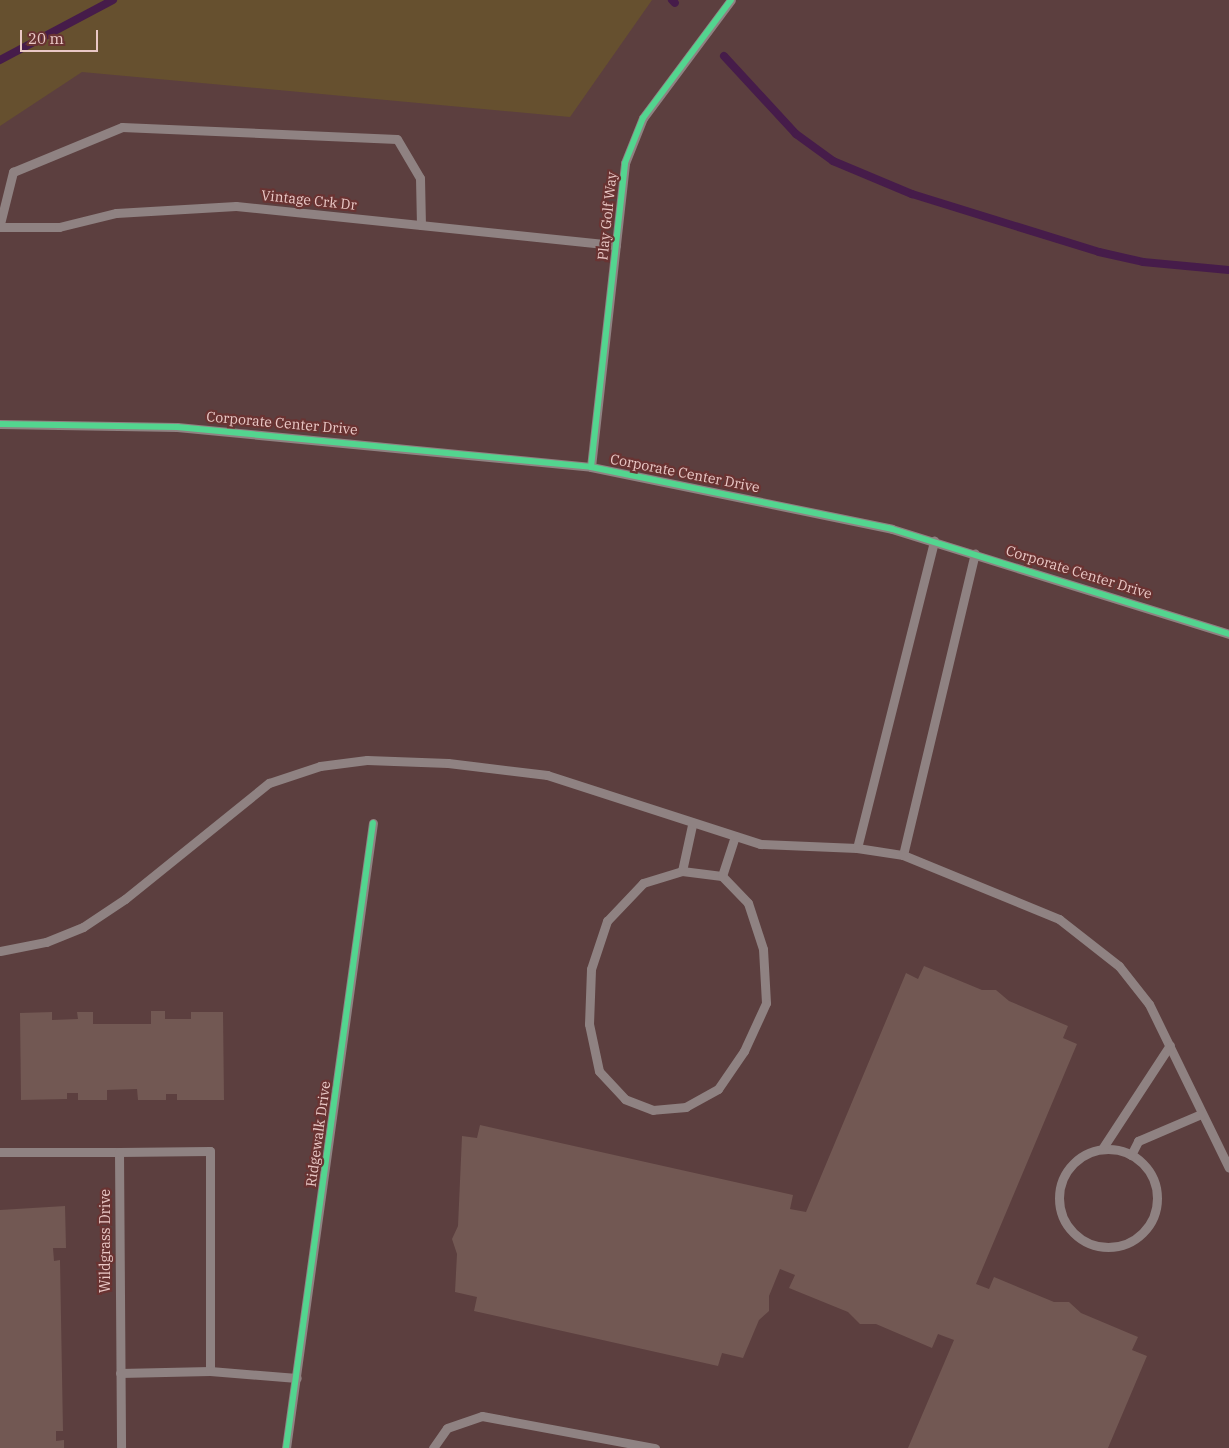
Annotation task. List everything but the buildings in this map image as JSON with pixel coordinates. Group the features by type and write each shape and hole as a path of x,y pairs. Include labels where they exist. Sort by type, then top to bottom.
{"street":[{"name":"Play Golf Way","path":"591,467 625,162 643,118 731,0"},
{"path":"0,225 13,172 122,127 398,139 420,178 421,225"},
{"name":"Vintage Crk Dr","path":"0,225 59,227 116,213 236,206 616,245"},
{"name":"Corporate Center Drive","path":"0,424 177,428 591,467 934,541 1229,634"},
{"path":"857,848 934,541"},
{"path":"903,855 975,553"},
{"path":"0,950 46,942 83,927 125,899 268,783 320,766 367,760 421,762 547,775 692,825 760,844 857,848 903,855 1059,919 1119,966 1150,1004 1201,1114 1229,1168"},
{"name":"Ridgewalk Drive","path":"286,1448 372,823"},
{"path":"682,871 692,825"},
{"path":"722,876 735,836"},
{"path":"682,871 722,876 751,912 763,949 766,1003 744,1051 718,1089 686,1107 653,1110 625,1099 599,1071 589,1024 590,969 607,921 643,882 682,871"},
{"path":"1102,1149 1170,1045"},
{"path":"1131,1155 1138,1141 1201,1114"},
{"path":"1117,1148 1141,1160 1155,1182 1157,1208 1146,1231 1124,1246 1098,1247 1075,1236 1065,1222 1058,1188 1070,1165 1091,1150 1102,1149 1117,1148"},
{"path":"0,1152 210,1151 210,1371"},
{"name":"Wildgrass Drive","path":"118,1152 120,1448"},
{"path":"120,1373 210,1371 297,1378"},
{"path":"433,1448 447,1428 482,1416 655,1448"}],"shaded area":[{"path":"0,0 652,0 570,117 82,72 0,126"}],"waterway":[{"path":"0,60 113,0"},
{"path":"672,0 675,3"},
{"path":"724,56 796,134 833,161 912,194 1099,252 1143,262 1229,270"}],"cycle path":[{"path":"591,467 625,163 643,118 731,0"},
{"path":"0,424 177,427 591,467 892,529 1229,634"},
{"path":"286,1448 373,823"}]}
